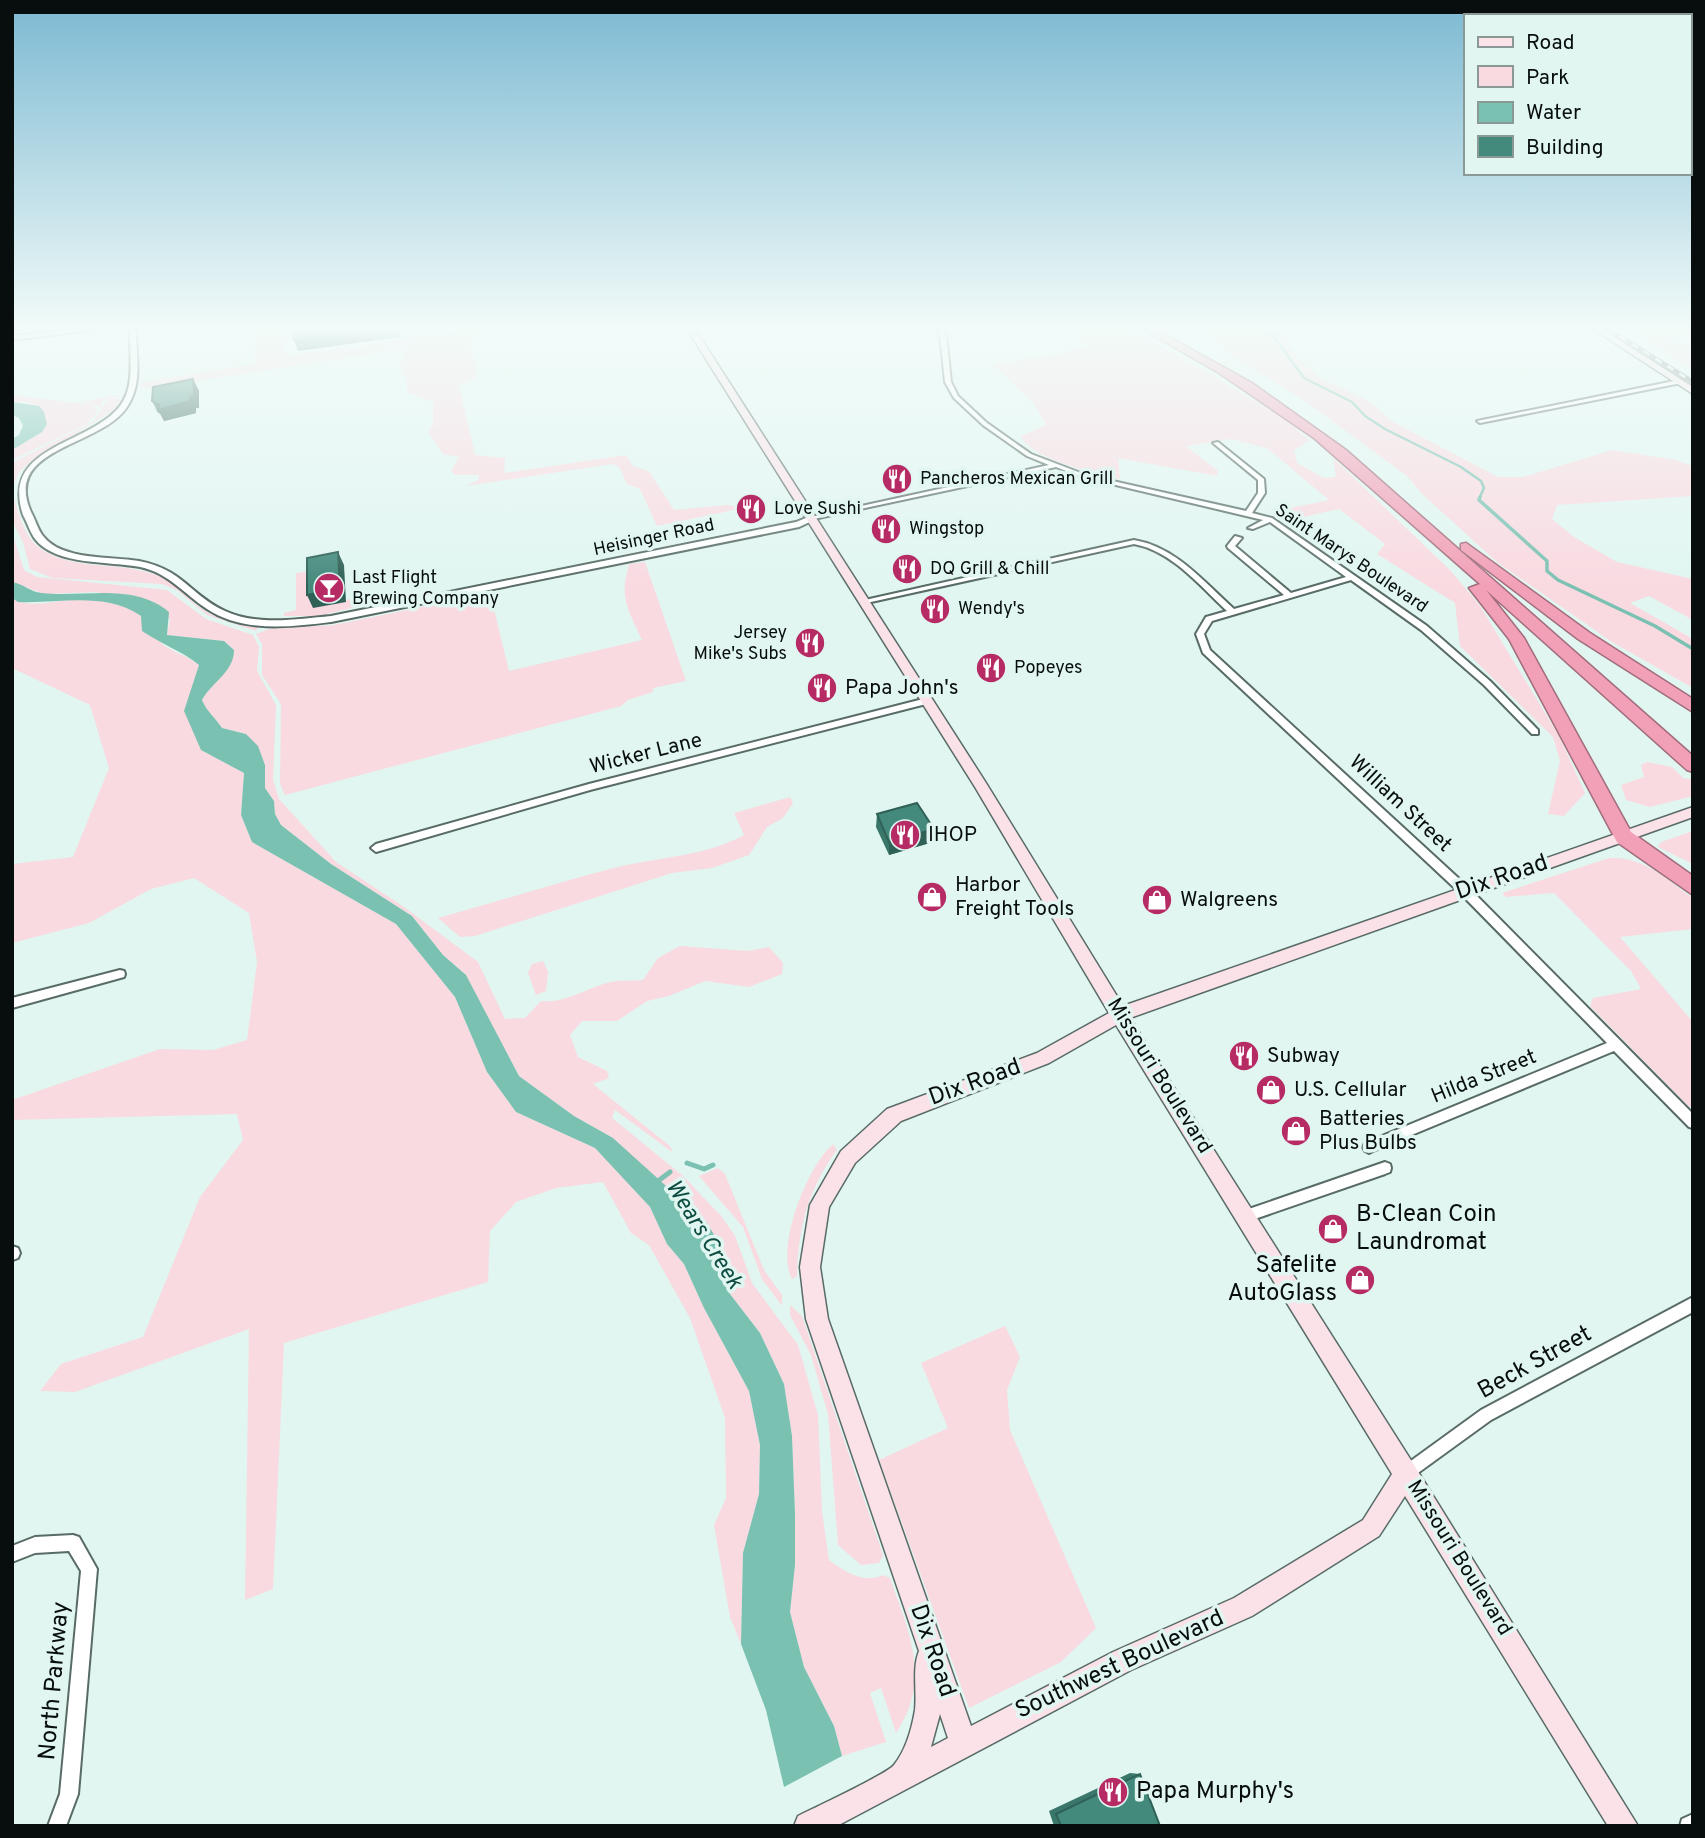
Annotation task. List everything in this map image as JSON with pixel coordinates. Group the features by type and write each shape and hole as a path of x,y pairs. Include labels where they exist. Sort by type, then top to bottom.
{"highway":[{"path":"1291,415 1342,453 1411,513 1693,766"},
{"path":"1308,415 1693,750"},
{"path":"1411,513 1494,608 1516,638 1624,837 1693,887"},
{"path":"1434,523 1584,636 1693,707"}],"main road":[{"name":"Missouri Boulevard","path":"745,415 928,701 1624,1826"},
{"name":"Dix Road","path":"963,1742 817,1319 810,1268 820,1205 848,1157 894,1115 916,1104 1043,1058 1121,1014 1464,890 1693,812"},
{"name":"Southwest Boulevard","path":"808,1826 963,1742 1122,1661 1243,1607 1371,1528 1406,1473"},
{"path":"903,1774 923,1739 928,1709 930,1677 924,1625"}],"street":[{"name":"Heisinger Road","path":"111,415 103,423 50,452 24,474 20,491 39,538 54,549 80,558 139,564 166,572 181,580 212,608 244,619 304,622 382,609 799,524 811,519 1054,466"},
{"name":"Saint Marys Boulevard","path":"975,415 1029,455 1054,466 1270,519 1424,628 1487,682 1535,732"},
{"path":"1480,421 1512,415"},
{"path":"1216,443 1261,479 1264,486 1261,498 1249,512"},
{"path":"1251,528 1270,519"},
{"path":"1238,538 1231,547 1289,595"},
{"path":"865,603 1134,542 1148,542 1161,550 1232,612"},
{"name":"William Street","path":"1353,577 1209,620 1200,634 1206,651 1464,890 1693,1123"},
{"name":"Wicker Lane","path":"376,848 589,787 928,701"},
{"path":"12,1003 120,974"},
{"name":"Hilda Street","path":"1369,1147 1615,1045"},
{"path":"1246,1216 1385,1168"},
{"name":"Beck Street","path":"1406,1473 1486,1415 1693,1304"},
{"name":"North Parkway","path":"12,1554 35,1545 73,1543 89,1569 69,1794 58,1826"}],"green space":[{"path":"39,415 95,415 86,424 12,460 12,450 42,432 47,424"},
{"path":"98,415 106,415 30,462 20,471 12,487 12,463 94,421"},
{"path":"433,415 466,415 475,455 505,458 504,473 626,455 633,466 649,471 674,510 727,505 735,506 734,510 657,526 640,489 627,484 619,467 612,464 466,486 478,480 479,475 455,475 451,471 459,457 443,454 428,432 433,425"},
{"path":"1040,415 1277,415 1286,420 1309,440 1294,451 1297,463 1324,478 1336,477 1333,458 1450,570 1480,606 1559,736 1585,793 1564,816 1548,814 1560,761 1553,737 1460,646 1455,603 1377,554 1385,544 1339,509 1285,521 1275,517 1275,511 1329,500 1267,448 1231,439 1186,446 1218,471 1217,476 1118,458 1120,479 1050,458 1037,452 1021,436 1046,425"},
{"path":"1324,415 1384,415 1391,421 1498,477 1523,477 1612,450 1676,460 1693,466 1693,496 1557,505 1552,519 1574,537 1617,562 1693,579 1693,620 1649,596 1630,603 1693,639 1693,688 1612,642 1497,562 1422,494 1407,476"},
{"path":"12,493 30,538 53,556 159,576 207,612 225,620 258,627 256,631 207,615 177,590 162,584 53,578 30,569 23,542 12,521"},
{"path":"12,532 24,570 37,577 167,590 206,619 253,635 259,647 257,671 276,705 273,780 279,799 336,862 404,907 478,962 505,1019 525,1018 541,1001 567,998 610,982 643,980 658,958 680,946 748,951 769,947 783,963 782,974 749,987 705,981 669,996 647,1001 617,1021 582,1021 570,1035 578,1057 607,1071 609,1078 593,1084 671,1147 672,1152 615,1110 612,1118 682,1175 722,1217 735,1236 752,1283 798,1345 818,1415 822,1511 829,1560 861,1577 883,1575 890,1578 910,1637 915,1675 913,1694 896,1733 881,1688 870,1693 886,1742 842,1756 834,1726 804,1667 790,1612 795,1565 795,1514 792,1436 784,1384 760,1333 730,1294 722,1274 722,1248 659,1181 613,1138 574,1116 519,1076 465,974 443,955 412,916 331,864 281,825 275,814 274,801 265,788 265,765 246,734 222,728 202,700 227,670 234,650 224,641 167,635 170,619 97,592 44,594 12,582"},
{"path":"645,562 686,681 653,688 653,692 628,700 621,706 285,795 280,784 281,704 262,675 262,644 256,634 269,629 334,625 490,593 509,671 642,640 626,604 625,587 629,564"},
{"path":"313,571 346,600 364,597 364,605 319,616 284,616 284,613 296,610 296,573"},
{"path":"12,598 30,604 92,599 121,606 138,614 162,644 199,665 201,750 244,773 241,815 252,842 396,924 455,997 487,1072 516,1112 595,1148 650,1207 667,1244 684,1264 704,1308 749,1391 760,1445 759,1494 743,1553 741,1644 730,1617 714,1525 726,1498 725,1418 690,1318 649,1245 631,1233 603,1182 556,1188 516,1202 490,1231 488,1282 284,1343 273,1589 245,1600 249,1329 75,1392 40,1391 61,1364 143,1337 200,1197 243,1140 237,1114 12,1120 12,1100 160,1049 213,1050 247,1040 257,962 249,913 194,878 151,889 89,923 12,943 12,864 73,857 109,768 90,705 12,668"},
{"path":"1647,762 1672,767 1683,778 1693,780 1693,796 1650,807 1626,800 1621,785 1644,777 1641,765"},
{"path":"790,797 793,803 783,818 767,827 749,855 712,868 672,873 475,936 460,937 438,918 614,868 713,848 744,835 734,813"},
{"path":"1693,831 1693,864 1658,847 1661,842"},
{"path":"1609,858 1622,858 1644,865 1693,898 1693,929 1620,937 1693,1022 1693,1106 1689,1107 1590,1006 1593,998 1641,989 1631,971 1554,893 1506,897 1502,893"},
{"path":"543,961 548,972 546,991 536,995 528,973 532,964"},
{"path":"833,1144 837,1150 819,1179 806,1210 797,1276 792,1279 788,1265 788,1248 796,1208 813,1170"},
{"path":"718,1168 725,1174 764,1270 782,1295 782,1306 762,1279 743,1227 699,1176"},
{"path":"790,1305 802,1316 883,1555 879,1563 861,1565 838,1545 828,1414 811,1355 790,1315"},
{"path":"1005,1326 1020,1357 1007,1390 1010,1430 1096,1628 1061,1662 969,1708 879,1460 948,1428 921,1363"}],"water":[{"path":"12,415 45,415 47,424 42,432 12,450 12,439 19,435 23,426 19,418"},
{"name":"Wears Creek","path":"12,582 42,593 107,593 140,597 169,612 167,635 224,641 234,650 227,671 202,700 222,728 246,734 258,746 265,765 265,788 274,801 275,814 281,825 331,864 412,916 443,955 466,975 519,1076 574,1116 613,1138 707,1223 722,1248 722,1274 730,1294 760,1333 784,1384 792,1436 795,1514 795,1565 790,1612 804,1667 834,1726 842,1756 784,1787 766,1710 741,1644 743,1553 759,1494 760,1445 749,1391 704,1308 684,1264 667,1244 650,1207 595,1148 516,1112 487,1072 455,997 396,924 252,842 241,815 244,773 201,750 184,711 199,665 142,631 141,616 127,608 81,600 18,602 12,598"}],"building":[{"path":"338,552 340,589 307,595 307,558"},
{"path":"917,803 934,829 889,842 877,814"},
{"name":"Papa Murphy's","path":"1140,1774 1160,1826 1061,1826 1056,1814"}],"waterway":[{"path":"1364,415 1385,429 1461,467 1481,481 1484,488 1479,499"},
{"path":"1480,497 1479,500 1547,561 1547,571 1558,580 1655,626 1693,649"},
{"path":"687,1163 704,1169 713,1165"},
{"name":"Wears Creek","path":"654,1184 670,1172"}],"place":[{"name":"Pancheros Mexican Grill","path":"897,479"},
{"name":"Love Sushi","path":"751,509"},
{"name":"Wingstop","path":"886,529"},
{"name":"DQ Grill & Chill","path":"907,569"},
{"name":"Last Flight Brewing Company","path":"329,588"},
{"name":"Wendy's","path":"935,609"},
{"name":"Jersey Mike's Subs","path":"810,643"},
{"name":"Popeyes","path":"991,668"},
{"name":"Papa John's","path":"822,688"},
{"name":"IHOP","path":"905,835"},
{"name":"Harbor Freight Tools","path":"932,897"},
{"name":"Walgreens","path":"1157,900"},
{"name":"Subway","path":"1244,1056"},
{"name":"U.S. Cellular","path":"1271,1090"},
{"name":"Batteries Plus Bulbs","path":"1296,1131"},
{"name":"B-Clean Coin Laundromat","path":"1333,1229"},
{"name":"Safelite AutoGlass","path":"1360,1280"},
{"name":"Papa Murphy's","path":"1113,1792"}]}
